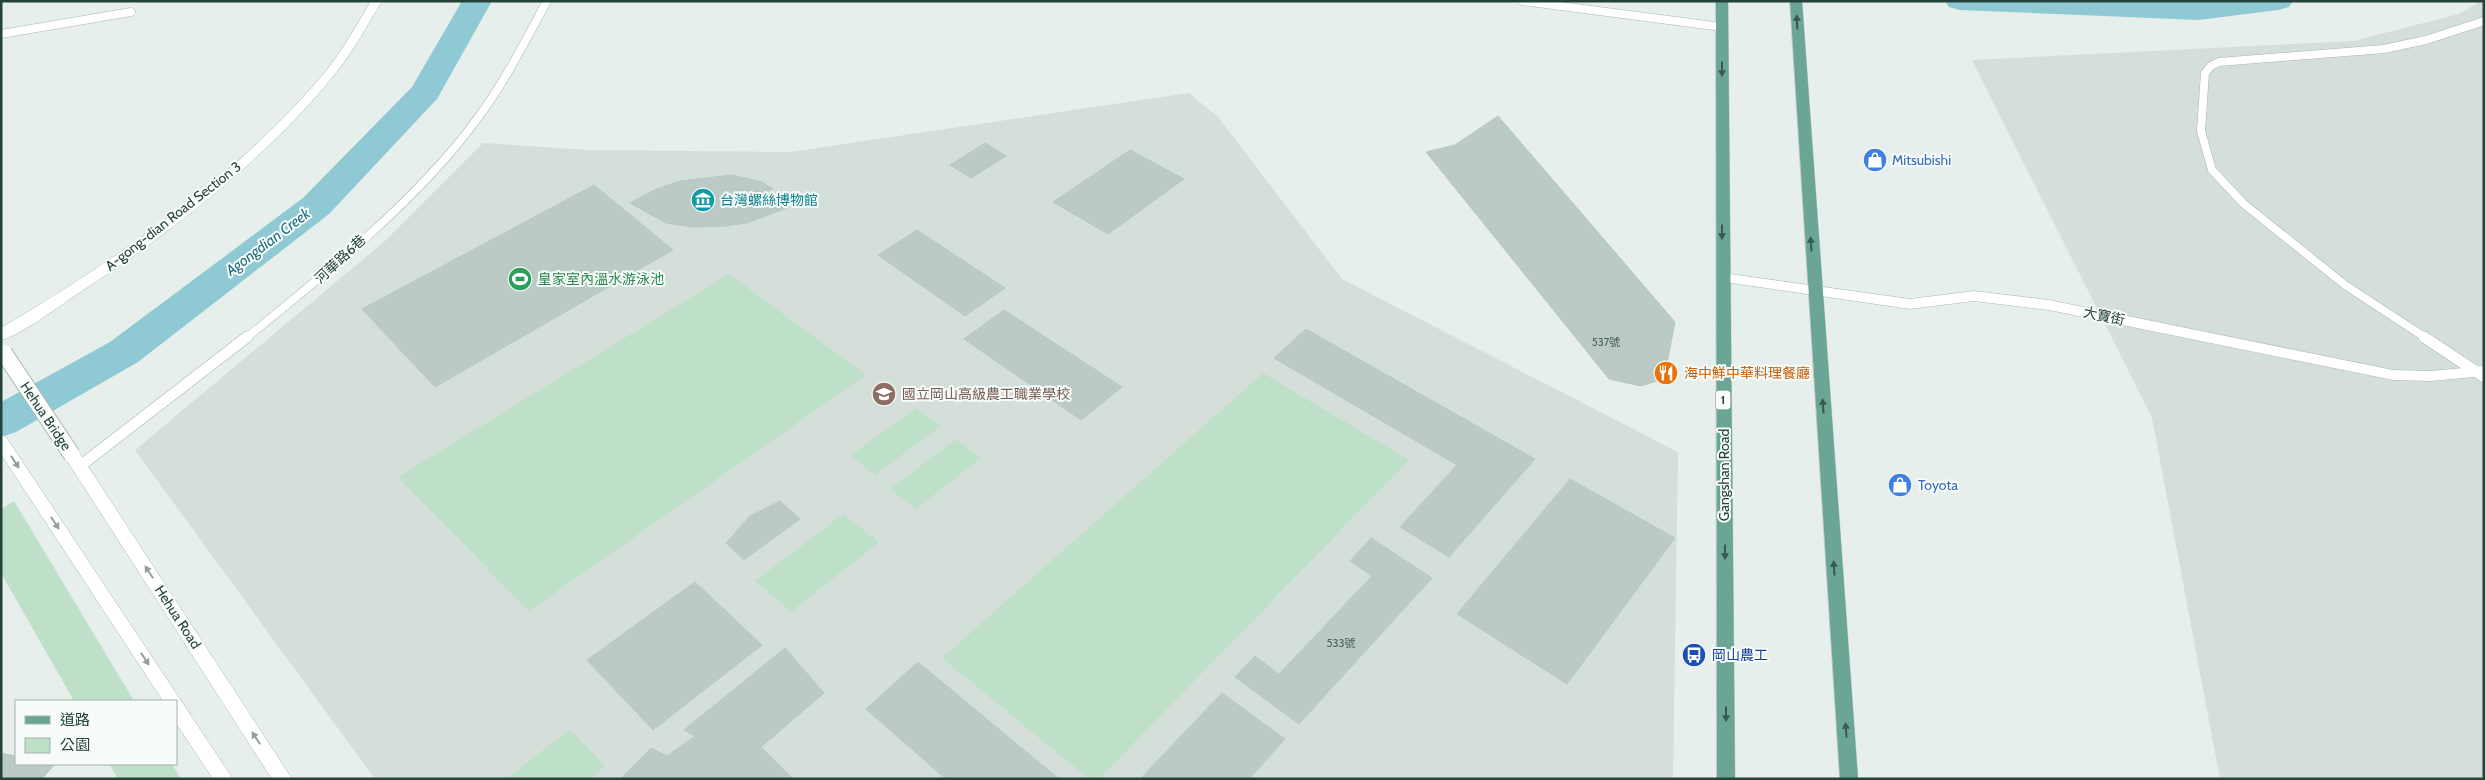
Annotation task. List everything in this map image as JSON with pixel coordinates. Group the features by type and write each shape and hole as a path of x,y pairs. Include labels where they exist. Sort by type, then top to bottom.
{"main road":[{"name":"1","path":"1722,1 1722,24"},
{"path":"1796,1 1849,779"},
{"name":"Gangshan Road","path":"1722,24 1726,779"}],"street":[{"name":"A-gong-dian Road Section 3","path":"1,335 117,261 236,168 330,72 378,1"},
{"name":"大寶街","path":"1723,278 1910,304 1974,296 2049,304 2393,375 2431,376 2480,373"},
{"name":"Hehua Bridge","path":"2,351 76,461"},
{"path":"1,441 172,700"},
{"name":"Hehua Road","path":"76,461 283,779"},
{"path":"178,710 224,779"}],"lane":[{"name":"河華路6巷","path":"76,461 232,351 304,293 420,185 466,134 502,84 546,1"},
{"path":"1522,1 1722,24"},
{"path":"1,34 131,12"},
{"path":"2480,373 2345,285 2244,204 2212,170 2202,131 2204,73 2211,66 2219,62 2355,51 2408,44 2458,31 2484,20"}],"shaded area":[{"path":"2484,1 2484,779 2220,779 2152,418 1972,60 2353,41 2459,14"},
{"name":"國立岡山高級農工職業學校","path":"1189,93 1218,117 1342,279 1678,452 1673,779 375,779 135,450 385,241 483,143 589,150 790,152"}],"green space":[{"path":"729,274 866,375 529,611 398,477"},
{"path":"1263,373 1409,460 1099,779 1089,779 942,658"},
{"path":"916,408 941,426 875,475 851,455"},
{"path":"956,439 981,458 916,509 890,489"},
{"path":"14,501 133,700 73,700 1,573 1,509"},
{"path":"843,514 879,542 791,612 755,581"},
{"path":"570,729 605,766 589,779 506,779"},
{"path":"110,765 173,765 181,779 118,779"}],"building":[{"path":"1498,116 1675,322 1664,379 1641,386 1609,379 1426,152 1455,145"},
{"path":"985,143 1006,156 971,178 950,165"},
{"path":"1130,150 1184,179 1108,234 1053,202"},
{"name":"台灣螺絲博物館","path":"732,175 762,182 773,189 764,194 774,204 789,206 747,223 693,227 666,223 630,203 654,190 680,181"},
{"name":"皇家室內溫水游泳池","path":"594,185 673,250 435,387 362,309"},
{"path":"917,230 1005,288 965,316 878,255"},
{"path":"1004,310 1122,387 1081,420 964,339"},
{"path":"1306,329 1535,459 1449,557 1400,527 1457,465 1274,358"},
{"path":"1570,479 1675,538 1567,684 1457,614"},
{"path":"780,501 800,519 744,560 726,543 750,516"},
{"path":"1371,538 1432,578 1299,724 1235,677 1255,656 1279,674 1372,576 1350,561"},
{"path":"695,582 762,645 653,730 587,660"},
{"path":"785,648 824,693 761,747 793,779 620,779 651,748 667,756 695,736 684,730"},
{"path":"918,662 1059,779 946,779 866,709"},
{"path":"1222,693 1285,739 1249,779 1140,779"},
{"path":"1,753 15,756 15,765 54,765 42,779 1,779"}],"waterway":[{"name":"Agongdian Creek","path":"1,421 124,352 316,206 425,92 477,1"},
{"path":"1960,1 2199,11 2278,1"}],"place":[{"name":"Mitsubishi","path":"1875,160"},
{"name":"台灣螺絲博物館","path":"703,200"},
{"name":"皇家室內溫水游泳池","path":"520,279"},
{"name":"海中鮮中華料理餐廳","path":"1666,373"},
{"name":"國立岡山高級農工職業學校","path":"884,394"},
{"name":"Toyota","path":"1900,485"},
{"name":"岡山農工","path":"1694,655"}]}
